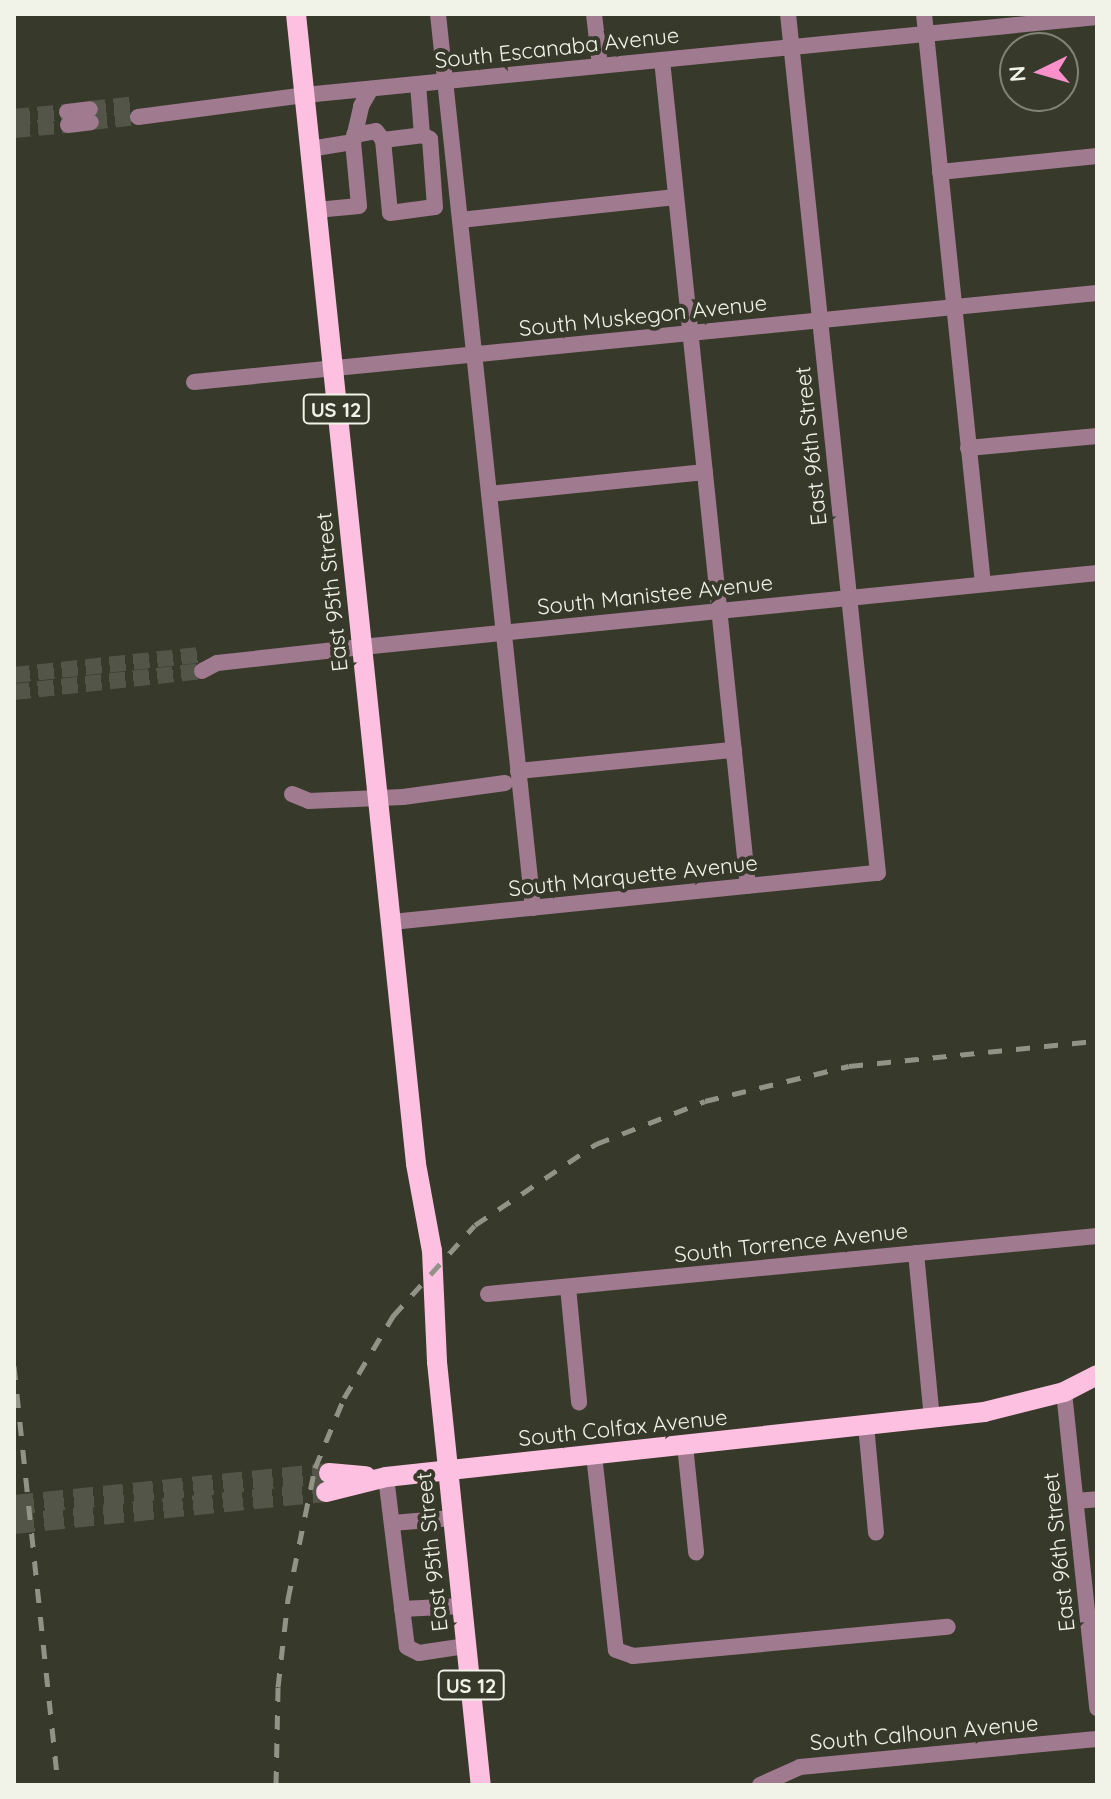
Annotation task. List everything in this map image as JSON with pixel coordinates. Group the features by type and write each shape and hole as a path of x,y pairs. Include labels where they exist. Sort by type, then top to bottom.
{"main road":[{"name":"East 95th Street","path":"296,14 416,1164 422,1292 437,1362 481,1785"},
{"name":"South Colfax Avenue","path":"328,1482 984,1412 1064,1392 1097,1375"}],"street":[{"path":"438,14 533,908"},
{"path":"594,14 600,66"},
{"name":"East 96th Street","path":"788,14 878,873"},
{"path":"924,14 983,584"},
{"name":"South Escanaba Avenue","path":"138,111 1097,17"},
{"path":"662,60 748,886"},
{"path":"418,84 422,135"},
{"path":"316,210 359,206 353,139 361,106 371,89"},
{"path":"68,118 91,116"},
{"path":"310,149 376,131 383,140 390,213 435,207 430,139 422,135 383,140"},
{"path":"940,172 1097,156"},
{"path":"460,220 676,197"},
{"name":"South Muskegon Avenue","path":"194,382 1097,293"},
{"path":"968,448 1097,436"},
{"path":"489,494 705,472"},
{"name":"South Manistee Avenue","path":"200,663 1097,573"},
{"path":"518,771 734,750"},
{"path":"292,794 309,801 505,783"},
{"name":"South Marquette Avenue","path":"392,922 878,873"},
{"name":"South Torrence Avenue","path":"488,1294 1097,1236"},
{"path":"916,1253 932,1418"},
{"path":"568,1287 579,1402"},
{"name":"East 96th Street","path":"1064,1392 1097,1708"},
{"path":"866,1425 876,1533"},
{"path":"685,1445 696,1552"},
{"path":"594,1455 616,1650 633,1656 948,1627"},
{"path":"386,1477 407,1647 419,1653 466,1646"},
{"path":"1076,1501 1097,1499"},
{"path":"392,1523 453,1518"},
{"path":"402,1609 462,1606"},
{"name":"South Calhoun Avenue","path":"760,1785 800,1767 1097,1739"}],"tunnel":[{"path":"90,109 137,104"},
{"path":"14,117 67,112"},
{"path":"91,122 138,117"},
{"path":"14,130 68,125"},
{"path":"14,675 199,655"},
{"path":"14,692 202,671"},
{"path":"14,1505 329,1473"},
{"path":"14,1524 326,1492"}],"railway":[{"path":"276,1785 278,1687 288,1599 315,1468 344,1398 393,1316 475,1225 596,1144 705,1101 849,1066 1097,1041"},
{"path":"14,1366 58,1785"}]}
